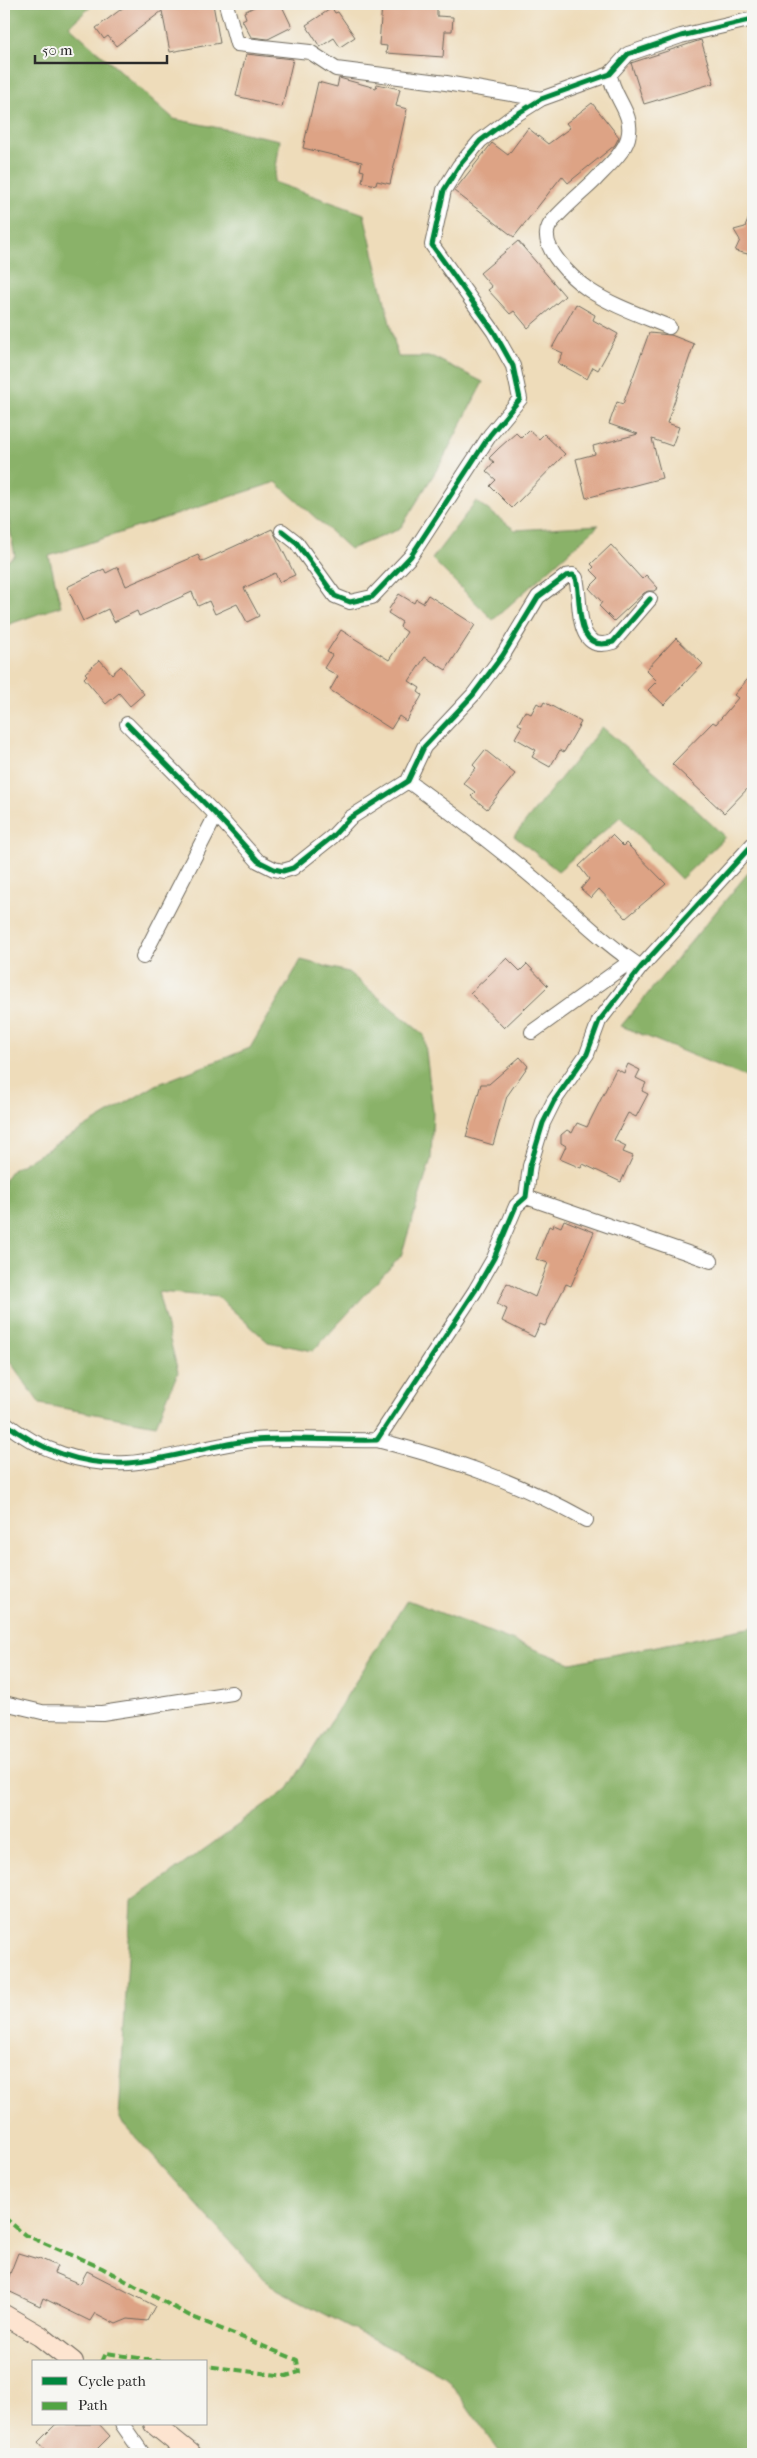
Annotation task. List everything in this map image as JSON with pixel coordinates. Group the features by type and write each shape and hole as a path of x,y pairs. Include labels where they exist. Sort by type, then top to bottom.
{"main road":[{"path":"4,2315 40,2336 70,2360"},
{"path":"156,2426 190,2454"}],"street":[{"path":"226,4 237,44 310,52 336,69 446,83 542,99"},
{"path":"282,531 296,542 335,596 350,602 359,602 372,597 411,556 490,435 520,399 513,366 494,332 432,245 444,190 459,166 480,141 509,118 542,99 610,74 628,54 681,36 753,18"},
{"path":"610,74 611,85 628,118 630,127 627,141 596,178 550,224 547,231 548,243 553,254 589,290 669,327"},
{"path":"127,724 216,815 258,862 269,868 283,871 293,868 332,837 350,818 408,781 424,747 473,695 503,655 538,597 549,587 566,576 572,575 576,578 579,616 582,627 595,643 604,645 613,642 650,599"},
{"path":"408,781 476,830 553,894 620,954 636,964"},
{"path":"143,957 216,815"},
{"path":"377,1440 475,1291 494,1258 516,1206 526,1197 530,1166 543,1123 554,1101 587,1054 599,1021 636,964 753,844"},
{"path":"532,1032 636,964"},
{"path":"526,1197 711,1260"},
{"path":"4,1422 17,1432 59,1454 97,1462 128,1463 257,1440 377,1440 450,1459 487,1472 525,1488 586,1520"},
{"path":"4,1703 42,1712 102,1713 232,1693"},
{"path":"123,2426 143,2454"}],"green space":[{"path":"4,4 94,4 69,26 174,119 280,140 274,182 364,214 398,357 433,357 483,382 442,461 400,529 350,549 276,482 49,556 61,606 4,626 4,563 15,556 4,497"},
{"path":"476,501 515,530 599,525 493,620 432,559"},
{"path":"602,727 668,783 725,837 681,879 620,817 558,871 514,836"},
{"path":"753,867 753,1080 621,1026"},
{"path":"301,960 348,972 424,1035 433,1111 431,1159 401,1256 313,1351 268,1342 218,1297 158,1292 178,1372 156,1425 40,1404 4,1353 4,1180 11,1171 156,1085 250,1048"},
{"path":"407,1600 571,1663 753,1627 753,2454 501,2454 446,2377 271,2286 119,2119 131,1902 288,1789"}],"building":[{"path":"128,4 213,4 220,43 170,52 162,11 116,46 108,36 104,39 96,28"},
{"path":"260,4 281,4 292,27 268,39 251,37 242,20 246,18 244,12"},
{"path":"382,4 437,5 437,16 453,17 452,31 445,31 443,57 386,53 387,46 379,45"},
{"path":"332,8 335,13 338,12 355,37 340,47 334,38 320,47 306,25"},
{"path":"701,40 714,83 644,104 631,63"},
{"path":"246,54 293,59 282,107 236,96"},
{"path":"339,78 376,88 377,84 400,89 396,106 407,109 390,184 377,181 376,185 362,182 364,171 360,170 362,162 303,148 318,82 337,87"},
{"path":"592,103 619,137 615,145 568,183 562,176 514,237 454,191 492,143 508,155 528,128 548,144 570,128 566,123"},
{"path":"753,208 753,262 748,254 735,251 740,240 734,230 745,227"},
{"path":"518,241 565,296 528,328 514,311 510,314 488,290 492,287 480,273"},
{"path":"576,304 595,315 593,320 618,334 598,370 593,367 587,379 558,363 563,353 552,348"},
{"path":"649,333 671,335 694,344 667,423 679,427 672,446 652,439 662,478 586,498 576,459 595,454 593,446 638,434 609,424 617,402 623,404"},
{"path":"529,430 539,439 544,434 565,454 512,508 490,486 496,480 486,471 494,462 489,458 499,448 516,433 521,438"},
{"path":"272,529 295,575 279,582 275,573 244,588 259,616 247,622 237,604 215,614 209,601 198,606 192,592 139,616 137,611 114,622 108,609 83,621 67,587 104,569 106,573 118,567 126,586 198,555 201,561 205,560"},
{"path":"611,545 642,579 646,575 658,588 644,593 614,621 599,606 602,602 589,588 599,578 591,570 594,567 591,564"},
{"path":"399,594 414,603 416,599 423,603 428,595 475,625 446,670 425,657 409,681 420,688 418,692 422,695 406,721 399,716 391,729 330,690 338,676 324,668 332,655 327,652 341,630 389,660 407,632 400,627 402,622 388,613"},
{"path":"676,638 703,664 664,705 648,690 657,681 646,670"},
{"path":"100,660 112,674 121,666 144,694 130,706 119,693 106,704 84,678 87,675 85,673"},
{"path":"753,673 753,783 724,813 672,764 713,722 716,724 738,698 734,695"},
{"path":"544,702 581,722 564,752 560,750 550,767 532,757 536,750 515,738 522,726 518,724 525,711 531,714 537,703 542,706"},
{"path":"485,750 515,774 487,809 471,796 475,792 463,783 476,768 473,765"},
{"path":"612,835 623,846 626,843 666,884 626,918 599,889 591,898 581,889 589,879 579,866"},
{"path":"507,958 520,971 527,964 548,986 504,1028 470,993"},
{"path":"520,1057 528,1066 507,1096 493,1145 466,1137 481,1084 489,1084"},
{"path":"628,1064 640,1070 636,1078 646,1083 642,1091 648,1094 636,1117 628,1113 614,1140 626,1146 623,1152 633,1156 621,1182 583,1164 581,1168 560,1159 566,1146 561,1143 561,1135 567,1130 572,1133 577,1123 587,1127 616,1069 624,1073"},
{"path":"564,1220 594,1232 571,1286 566,1284 545,1326 540,1324 534,1337 502,1321 507,1309 497,1304 507,1283 535,1297 548,1263 536,1259 549,1226 553,1228 554,1224 561,1227"},
{"path":"18,2253 39,2258 57,2266 54,2273 80,2284 87,2271 155,2306 147,2321 128,2319 116,2324 95,2313 90,2321 43,2298 40,2306 4,2289"},
{"path":"54,2426 101,2426 110,2436 92,2454 48,2454 38,2442"}],"marked path":[{"path":"4,2217 25,2235 102,2268 190,2316 297,2360 299,2372 286,2376 208,2366"},
{"path":"103,2360 106,2353 150,2360"}],"cycle path":[{"path":"282,531 296,542 335,596 350,602 372,597 411,556 490,435 520,399 513,366 494,332 432,245 444,190 459,166 480,141 509,119 541,99 610,74 628,54 681,36 753,19"},
{"path":"127,724 225,824 258,861 283,871 293,868 332,837 350,818 408,781 424,747 473,695 503,655 538,597 566,576 573,575 576,578 585,633 591,641 600,644 613,642 650,599"},
{"path":"4,1422 32,1441 62,1454 78,1459 111,1463 144,1461 255,1440 377,1440 475,1291 494,1258 516,1206 526,1197 530,1166 543,1123 554,1101 587,1054 599,1021 641,967 753,844"}]}
